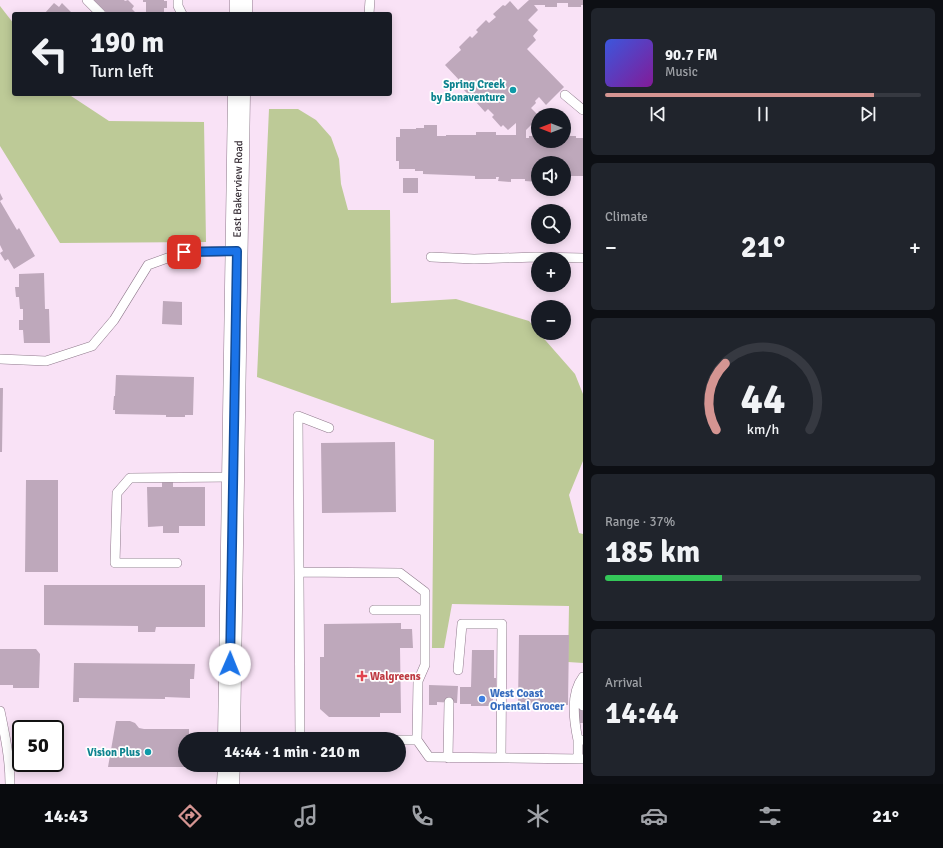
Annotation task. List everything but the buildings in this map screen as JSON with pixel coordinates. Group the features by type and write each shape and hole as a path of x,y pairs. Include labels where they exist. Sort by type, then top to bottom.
{"main road":[{"path":"241,0 241,12"},
{"name":"East Bakerview Road","path":"229,732 239,96"},
{"path":"228,784 229,772"}],"lane":[{"path":"87,0 99,12"},
{"path":"178,0 178,6 181,12"},
{"path":"369,12 370,0"},
{"path":"565,95 583,110"},
{"path":"0,359 46,360 92,346 114,320 148,265 184,252 237,251"},
{"path":"431,257 474,259 536,257 583,258"},
{"path":"300,732 298,416 328,428"},
{"path":"177,563 115,563 117,493 130,478 233,477"},
{"path":"299,572 400,573 425,592 425,665 418,681 417,740 429,757 581,759 582,723"},
{"path":"374,610 425,610"},
{"path":"458,670 462,624 502,624 501,758"},
{"path":"581,740 575,724 575,698 577,688 583,677"},
{"path":"582,706 583,690"},
{"path":"448,758 449,702"},
{"path":"0,711 7,743 10,784"},
{"path":"406,740 417,740"},
{"path":"0,768 10,768"}],"green space":[{"path":"0,6 12,21 12,96 71,96 109,121 204,122 206,242 60,243 0,146"},
{"path":"269,109 298,109 316,120 331,137 339,159 341,184 348,210 390,210 391,303 456,299 529,321 531,323 531,340 545,340 575,374 583,394 583,461 569,495 579,533 583,534 583,663 568,662 569,606 452,604 444,648 432,648 434,440 257,377"}],"place":[{"name":"Spring Creek by Bonaventure","path":"513,90"},
{"name":"Walgreens","path":"362,676"},
{"name":"West Coast Oriental Grocer","path":"482,699"},
{"name":"Vision Plus","path":"148,752"}],"route":[{"path":"184,252 237,251 230,664"}]}
